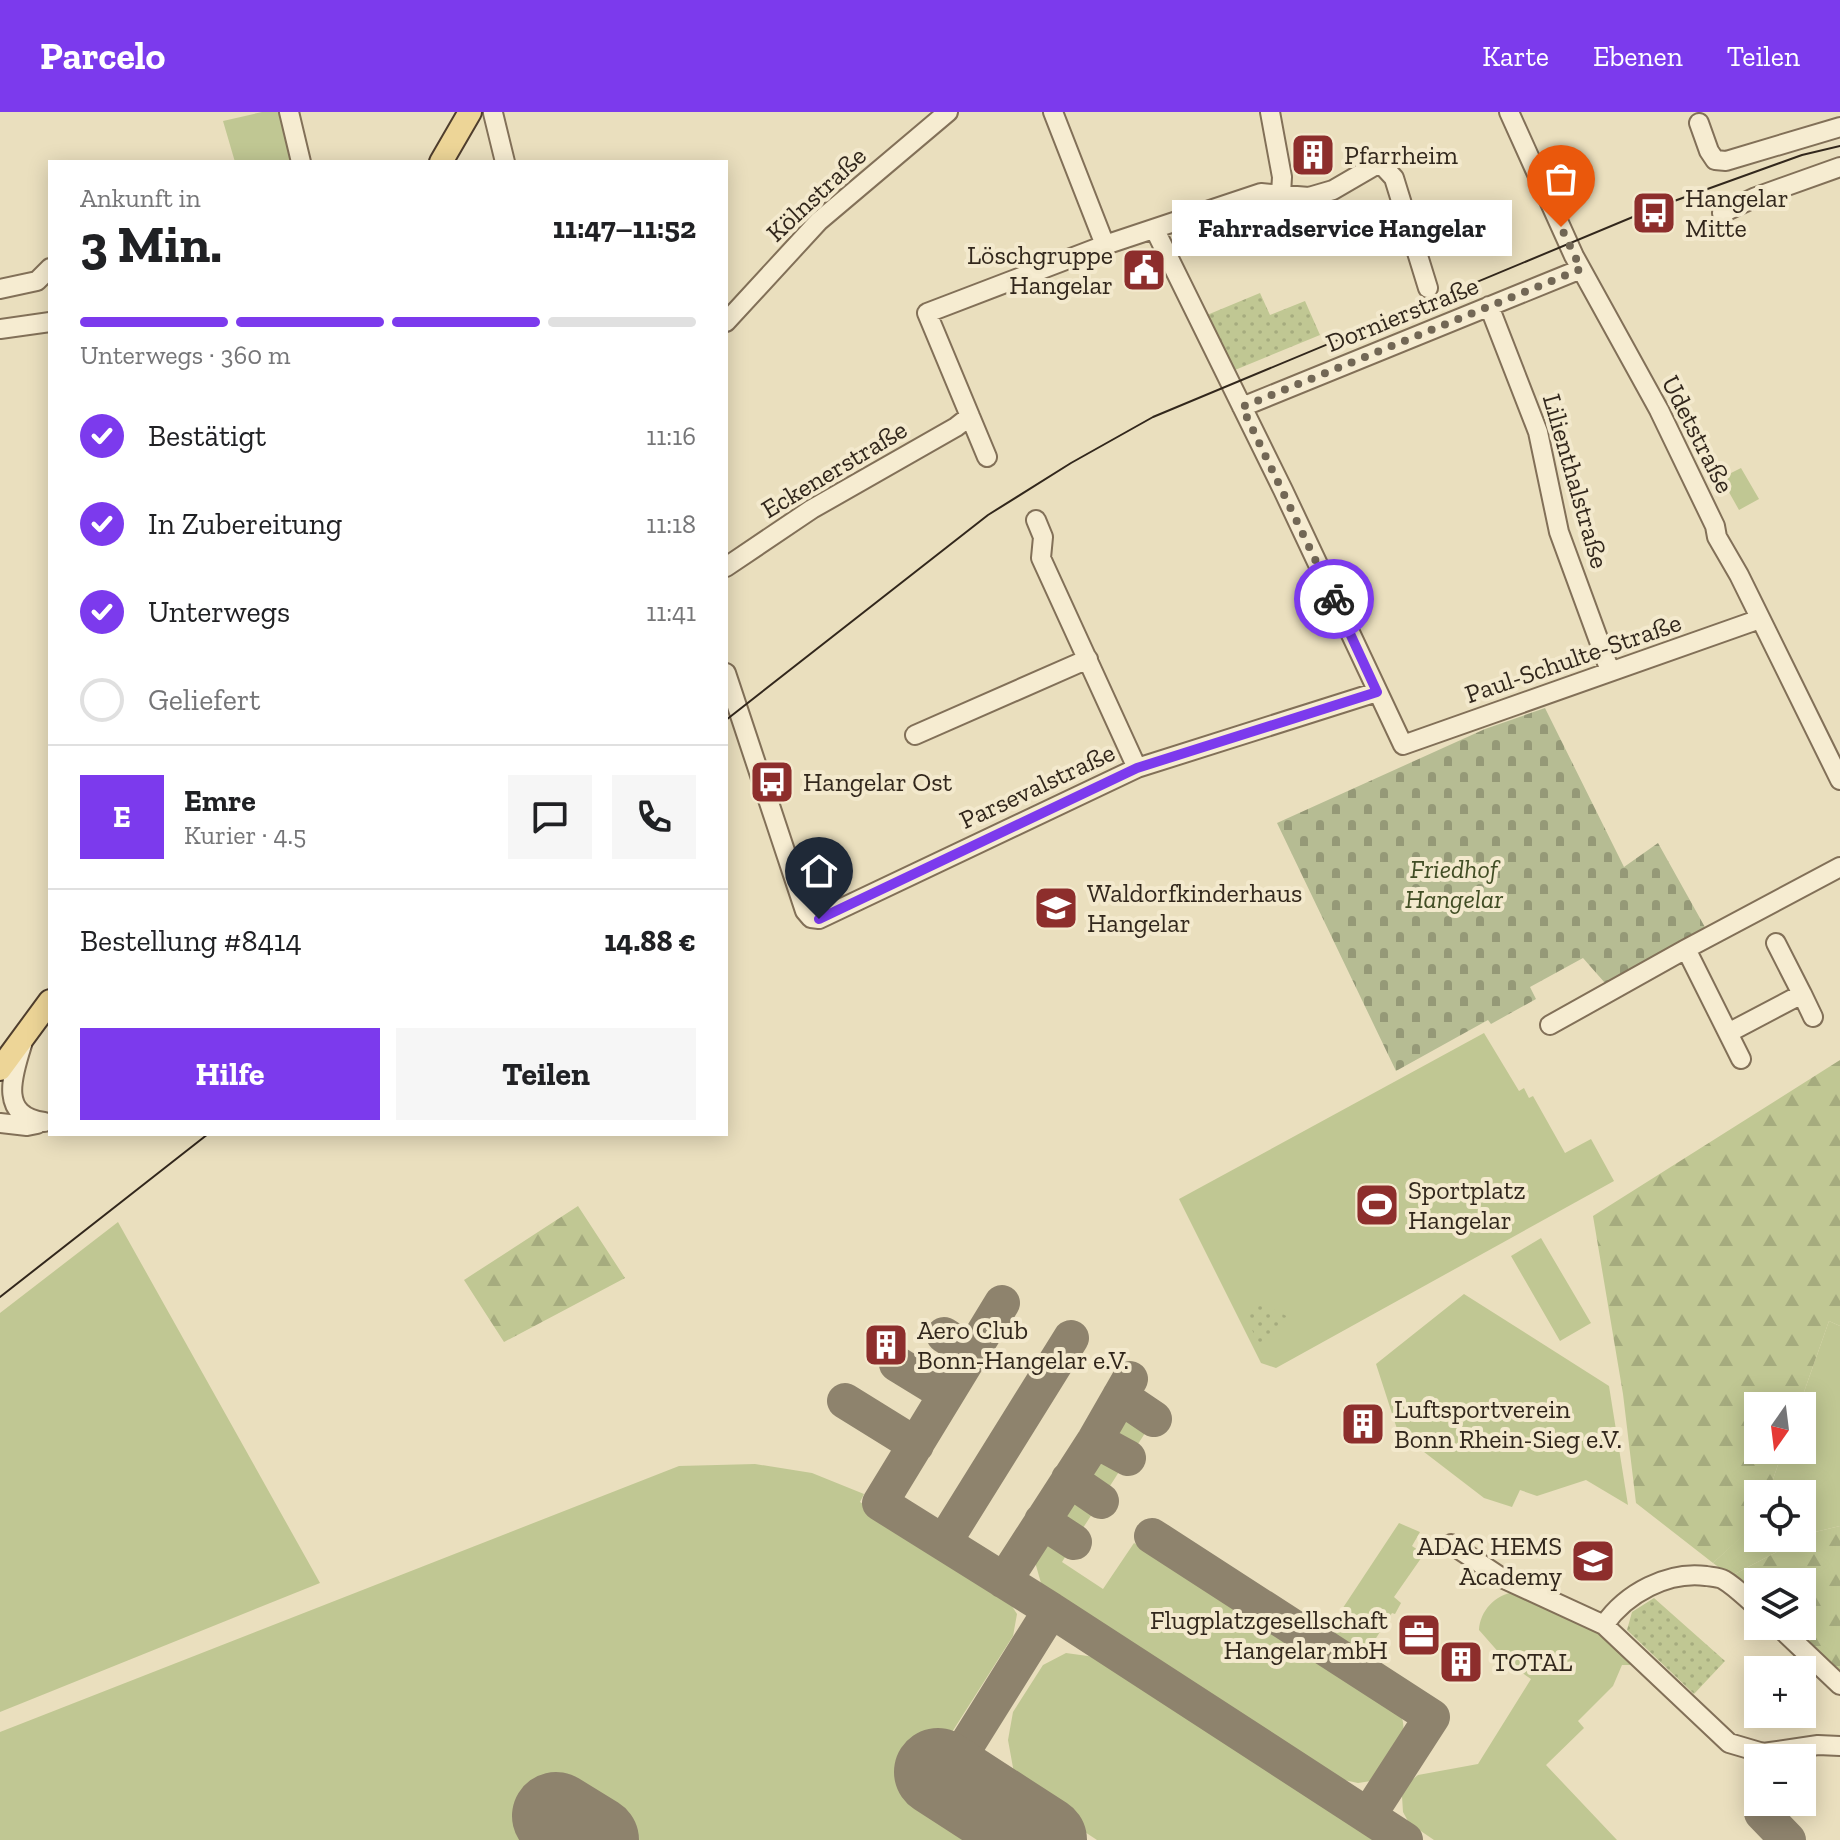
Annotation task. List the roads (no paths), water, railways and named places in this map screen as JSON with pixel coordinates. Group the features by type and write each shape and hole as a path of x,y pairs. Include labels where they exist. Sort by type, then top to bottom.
{"main road":[{"path":"440,160 459,112"},
{"path":"440,160 470,112"},
{"path":"0,1069 48,1004"}],"street":[{"path":"289,112 301,160"},
{"name":"Kölnstraße","path":"728,320 819,221 948,112"},
{"path":"1053,112 1105,245"},
{"path":"1270,112 1282,177 1281,194"},
{"name":"Udetstraße","path":"1509,112 1581,269 1666,425 1715,526 1717,537 1840,780"},
{"path":"493,113 505,160"},
{"path":"1699,123 1715,160 1726,161 1840,127"},
{"path":"987,457 927,313 1105,245 1261,193 1309,197 1345,184 1376,165 1387,168 1394,178 1428,288"},
{"path":"1722,213 1756,197 1840,167"},
{"path":"1155,230 1377,692"},
{"name":"Dornierstraße","path":"1242,407 1581,269"},
{"path":"0,289 37,281 48,270"},
{"name":"Lilienthalstraße","path":"1489,306 1538,432 1559,532 1610,671"},
{"path":"0,329 48,322"},
{"name":"Eckenerstraße","path":"728,566 812,509 970,416"},
{"path":"1036,520 1043,537 1041,558 1137,768"},
{"name":"Paul-Schulte-Straße","path":"1377,692 1403,745 1760,619"},
{"path":"915,735 1088,659"},
{"name":"Parsevalstraße","path":"728,679 805,911 811,918 819,919 1137,768 1377,692"},
{"path":"1550,1025 1840,867"},
{"path":"1776,943 1813,1017"},
{"path":"1686,949 1741,1059"},
{"path":"1728,1033 1802,994"},
{"path":"23,1039 8,1090 11,1105 28,1120 47,1120"},
{"path":"0,1123 27,1126 47,1120"},
{"path":"1451,1544 1502,1578 1604,1625 1729,1743 1763,1753 1800,1747 1840,1746"},
{"path":"1604,1625 1617,1608 1631,1597 1689,1574 1722,1578 1744,1596"},
{"path":"1793,1640 1840,1685"}],"tram line":[{"path":"728,718 988,515 1153,417 1652,209 1802,155 1840,146"},
{"path":"0,1297 205,1136"}],"place":[{"name":"Pfarrheim","path":"1313,155"},
{"name":"Hangelar Mitte","path":"1654,213"},
{"name":"Fahrradservice Hangelar","path":"1561,227"},
{"name":"Löschgruppe Hangelar","path":"1144,270"},
{"name":"Hangelar Ost","path":"772,782"},
{"name":"Waldorfkinderhaus Hangelar","path":"1056,908"},
{"name":"Sportplatz Hangelar","path":"1377,1205"},
{"name":"Aero Club Bonn-Hangelar e.V.","path":"886,1345"},
{"name":"Luftsportverein Bonn Rhein-Sieg e.V.","path":"1363,1424"},
{"name":"ADAC HEMS Academy","path":"1593,1561"},
{"name":"Flugplatzgesellschaft Hangelar mbH","path":"1419,1635"},
{"name":"TOTAL","path":"1461,1662"}],"park label":[{"name":"Friedhof Hangelar","path":"1454,884"}]}
